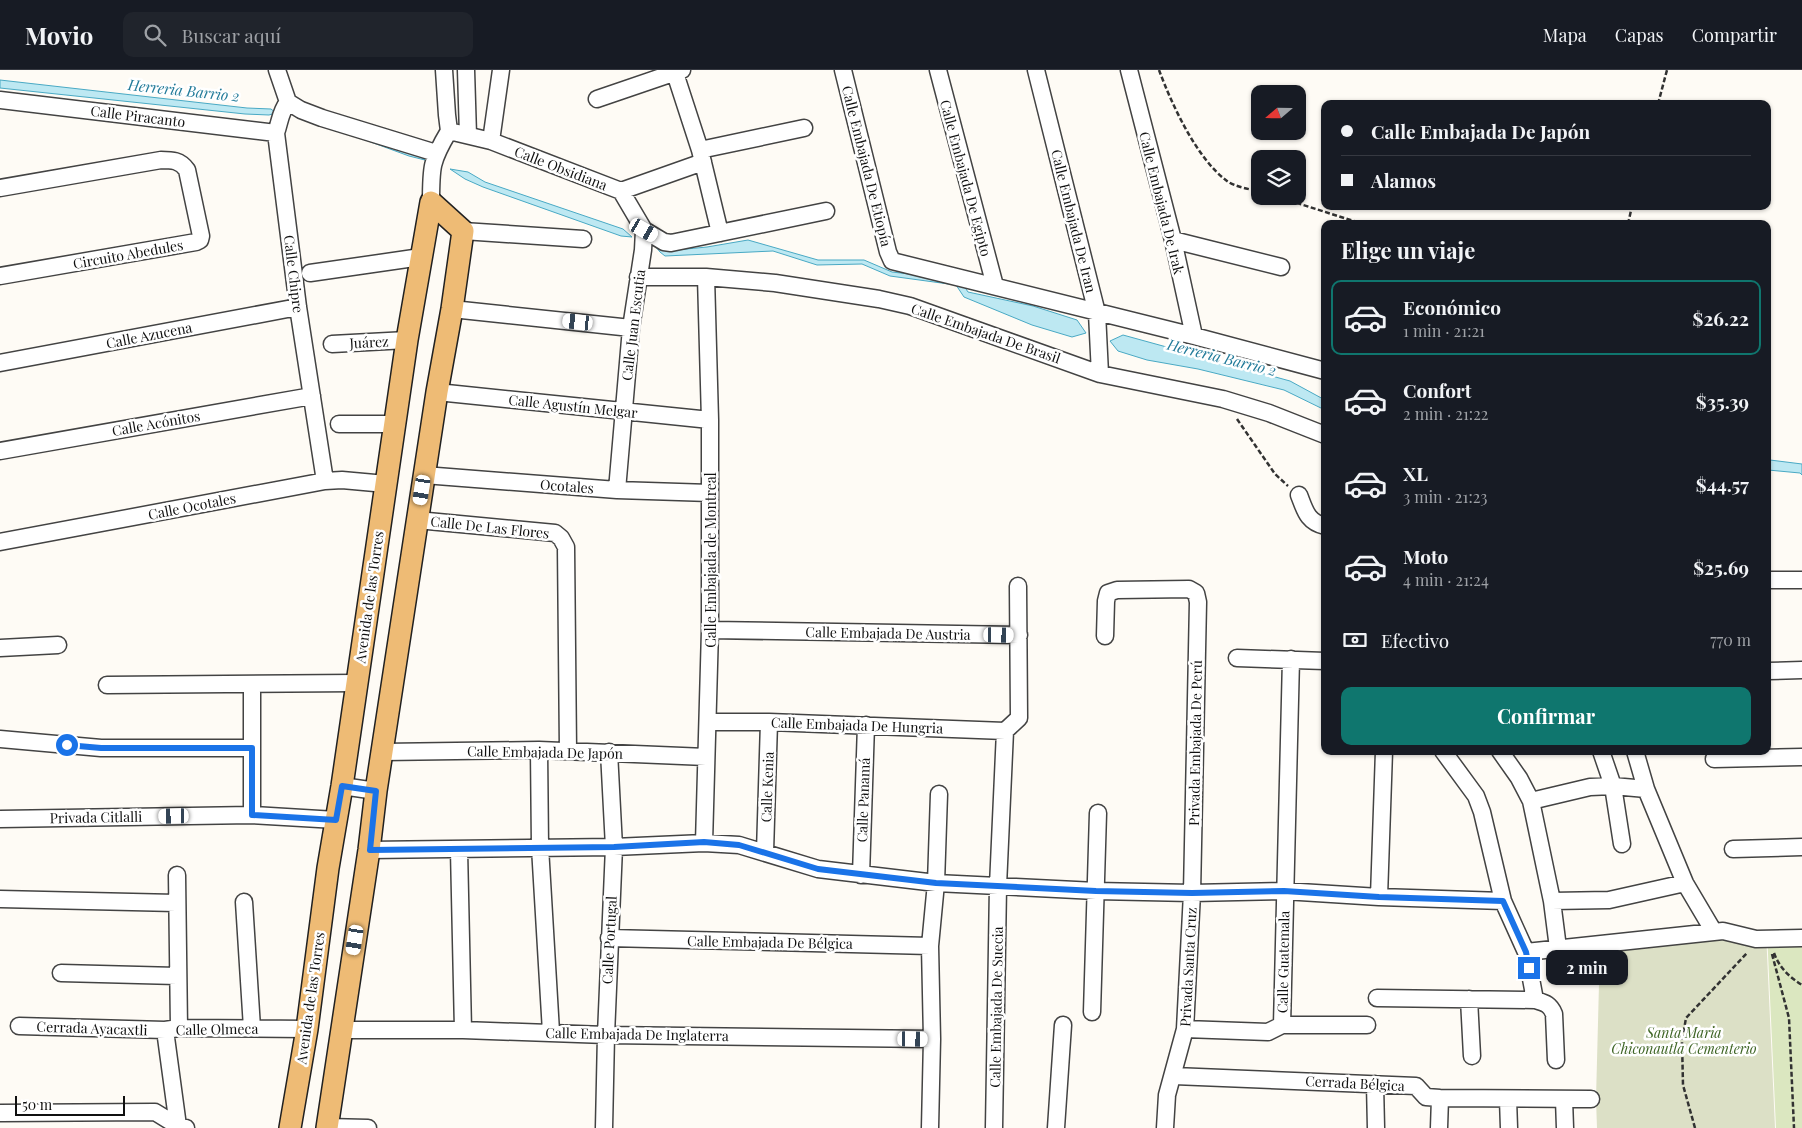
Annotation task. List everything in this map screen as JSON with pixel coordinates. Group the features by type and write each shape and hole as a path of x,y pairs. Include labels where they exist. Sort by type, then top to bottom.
{"main road":[{"path":"327,1128 370,850 376,791 436,392 452,309 463,230 432,202"},
{"name":"Avenida de las Torres","path":"290,1128 307,1029 328,868 342,786 407,340 432,202"}],"street":[{"path":"277,70 288,102 301,110 436,153"},
{"path":"444,70 450,131"},
{"path":"466,70 468,135"},
{"path":"491,141 501,70"},
{"name":"Calle Embajada De Etiopía","path":"843,70 892,261 995,286"},
{"name":"Calle Embajada De Egipto","path":"938,70 995,286"},
{"name":"Calle Embajada De Iran","path":"1036,70 1097,312 1100,374"},
{"name":"Calle Embajada De Irak","path":"1128,70 1173,240 1194,336"},
{"path":"597,99 677,71 702,156 720,233"},
{"name":"Calle Piracanto","path":"0,100 276,133"},
{"name":"Calle Chipre","path":"288,102 281,111 276,133 298,307 325,481"},
{"path":"621,191 702,156 804,128"},
{"name":"Calle Obsidiana","path":"450,131 491,141 621,191 643,239"},
{"name":"Avenida de las Torres","path":"432,202 431,173 436,153 450,131"},
{"name":"Circuito Abedules","path":"0,188 161,160 174,160 183,164 186,170 201,236 200,240 196,242 0,276"},
{"path":"643,239 671,244 826,212"},
{"path":"463,230 583,239"},
{"name":"Calle Juan Escutia","path":"617,490 631,328 643,239"},
{"path":"1173,240 1281,267"},
{"path":"310,273 421,256"},
{"name":"Calle Embajada De Brasil","path":"638,277 706,277 775,283 887,300 910,306 1100,374 1223,399 1269,413 1321,433"},
{"name":"Calle Embajada de Montreal","path":"704,842 710,630 710,420 706,277"},
{"path":"995,286 1321,370"},
{"name":"Calle Azucena","path":"0,363 298,307"},
{"path":"452,309 631,328"},
{"name":"Juárez","path":"332,344 407,340"},
{"name":"Calle Agustín Melgar","path":"436,392 710,420"},
{"name":"Calle Acónitos","path":"0,450 312,396"},
{"path":"339,424 395,424"},
{"name":"Ocotales","path":"424,475 617,490 710,494"},
{"name":"Calle Ocotales","path":"0,542 325,481 342,480 386,484"},
{"path":"1299,495 1307,515 1315,524 1321,525"},
{"name":"Calle De Las Flores","path":"417,520 555,533 561,538 566,547 568,751"},
{"path":"1771,580 1802,580"},
{"path":"998,886 1005,731 1019,718 1018,586"},
{"name":"Privada Embajada De Perú","path":"1105,636 1108,593 1117,590 1189,589 1196,593 1198,602 1192,893"},
{"name":"Calle Embajada De Austria","path":"710,630 1019,635"},
{"path":"0,648 58,645"},
{"path":"1237,658 1321,661"},
{"name":"Calle Guatemala","path":"1186,1029 1268,1032 1282,1025 1291,660"},
{"path":"1771,671 1802,670"},
{"path":"107,685 357,683"},
{"path":"252,684 252,815"},
{"name":"Calle Embajada De Hungria","path":"708,722 769,722 1005,731"},
{"name":"Calle Kenia","path":"765,852 769,722"},
{"name":"Calle Panamá","path":"861,875 866,725"},
{"path":"0,739 101,748 252,748"},
{"path":"539,750 540,847 551,1032"},
{"name":"Calle Embajada De Japón","path":"383,752 539,750 706,757"},
{"name":"Calle Portugal","path":"604,1128 609,938 614,847 609,752"},
{"path":"1379,897 1384,755"},
{"path":"1446,755 1476,796 1482,812 1503,901 1526,952 1536,1000"},
{"path":"1503,755 1519,778 1531,801 1552,901 1558,948"},
{"path":"1602,755 1613,786 1622,844"},
{"path":"1636,755 1646,790 1685,883 1714,932"},
{"path":"1714,759 1802,757"},
{"path":"342,786 376,791"},
{"path":"1531,801 1590,787 1613,786 1646,790"},
{"path":"930,1128 932,1039 930,946 936,883 939,794"},
{"path":"1092,1012 1098,813"},
{"name":"Privada Citlalli","path":"0,819 252,815 336,820"},
{"path":"370,850 614,847 704,842 739,845 818,869 936,883 1096,891 1192,893 1284,891 1379,897 1503,901"},
{"path":"1734,849 1802,847"},
{"path":"459,850 463,1030"},
{"path":"172,1029 177,976 176,875"},
{"path":"1552,901 1609,900 1685,883"},
{"name":"Calle Embajada De Suecia","path":"994,1128 998,886"},
{"name":"Privada Santa Cruz","path":"1165,1128 1167,1095 1186,1029 1192,893"},
{"path":"0,899 176,903"},
{"path":"244,902 252,1028"},
{"path":"1526,952 1723,931 1765,942 1802,938"},
{"name":"Calle Embajada De Bélgica","path":"609,938 930,946"},
{"path":"61,973 177,976"},
{"path":"1377,998 1536,1000 1546,1003 1552,1007 1554,1014 1556,1060"},
{"path":"1469,999 1472,1056"},
{"path":"1056,1128 1063,1025"},
{"path":"1282,1025 1367,1025"},
{"name":"Cerrada Ayacaxtli","path":"19,1026 172,1029"},
{"name":"Calle Olmeca","path":"182,1127 172,1029 307,1029"},
{"name":"Calle Embajada De Inglaterra","path":"341,1030 463,1030 606,1035 932,1039"},
{"name":"Cerrada Bélgica","path":"1174,1076 1416,1086 1426,1097 1440,1098 1592,1099"},
{"path":"1376,1084 1376,1128"},
{"path":"1439,1128 1440,1098"},
{"path":"1508,1099 1509,1128"},
{"path":"1564,1099 1566,1128"},
{"path":"0,1113 64,1120 155,1112 182,1127"},
{"path":"327,1128 368,1128"}],"path":[{"path":"1159,70 1170,100 1202,155 1228,182 1251,189"},
{"path":"1659,100 1667,70"},
{"path":"1303,205 1350,220"},
{"path":"1223,399 1275,474 1299,495"},
{"path":"1765,942 1790,977 1802,984"},
{"path":"1695,1128 1683,1085 1682,1041 1686,1018 1754,946 1765,942"},
{"path":"1765,942 1789,1018 1794,1128"}],"green space":[{"name":"Santa Maria Chiconautla Cementerio","path":"1766,932 1775,1128 1597,1128 1600,946"},
{"path":"1767,932 1802,932 1802,1128 1776,1128"}],"water":[{"path":"0,80 247,108 271,109 276,113 269,115 245,114 0,88"},
{"path":"290,110 411,151 425,160 286,112"},
{"path":"450,169 468,172 485,182 623,229 632,237 621,236 483,187 465,179"},
{"path":"748,240 818,260 864,260 892,272 960,280 968,292 1033,306 1077,320 1086,333 1072,337 1032,325 964,297 956,285 890,276 862,264 817,265 773,251 665,256 655,246 661,247 666,251"},
{"path":"1123,335 1290,381 1321,398 1321,408 1284,390 1198,369 1147,360 1118,351 1110,341"},
{"path":"1771,460 1802,464 1802,475 1800,473 1771,470"}],"route":[{"path":"67,745 101,748 252,748 252,815 336,820 342,786 376,791 370,850 614,847 704,842 739,845 818,869 936,883 1096,891 1192,893 1284,891 1379,897 1503,901 1526,952 1529,968"}],"water label":[{"name":"Herreria Barrio 2","path":"184,90"},
{"name":"Herreria Barrio 2","path":"1222,357"}]}
